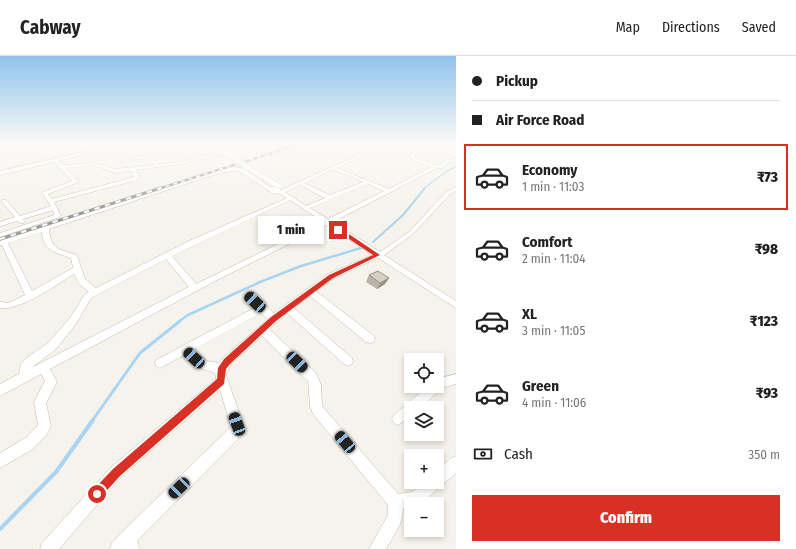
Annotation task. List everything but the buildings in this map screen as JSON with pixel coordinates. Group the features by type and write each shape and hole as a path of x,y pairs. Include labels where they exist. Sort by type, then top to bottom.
{"street":[{"path":"0,172 23,167"},
{"path":"2,240 25,227 58,216 55,207 45,194 46,192 76,183 62,167"},
{"path":"101,167 114,171 145,167"},
{"path":"240,167 300,209 309,208 367,182"},
{"path":"245,167 456,305"},
{"path":"0,390 195,288 390,191 433,167"},
{"path":"2,240 45,228 218,172 244,170 279,189 300,183 334,168 390,191"},
{"path":"51,201 135,179 137,177 133,169"},
{"path":"300,183 331,198"},
{"path":"48,549 116,472 222,374 262,329 286,308 335,274 380,254 408,236 447,194 456,189"},
{"path":"25,377 26,367 29,362 52,346 73,321 86,299 96,291 287,200"},
{"path":"0,208 6,203 25,227"},
{"path":"0,224 55,207"},
{"path":"45,228 46,240 51,248 74,257 76,270 81,282 96,291"},
{"path":"2,240 30,296"},
{"path":"380,254 456,298"},
{"path":"167,256 195,288"},
{"path":"0,305 12,305 76,270"},
{"path":"310,291 370,339"},
{"path":"249,295 274,319"},
{"path":"160,363 262,308"},
{"path":"286,308 348,360"},
{"path":"262,329 312,377 316,386 315,404 317,410 395,502 396,516 377,549"},
{"path":"185,350 203,366 222,374"},
{"path":"0,461 36,438 45,426 40,402 50,382 49,376 42,368"},
{"path":"126,546 237,430 237,424 222,374"},
{"path":"398,419 440,384 456,379"},
{"path":"444,474 456,463"},
{"path":"395,502 415,499 427,489"}],"waterway":[{"path":"423,189 447,171 456,167"},
{"path":"373,242 403,215 425,188"},
{"path":"178,322 188,315 260,282 301,266 361,248"},
{"path":"92,421 140,353 180,321"},
{"path":"0,529 56,472 93,420"}],"railway":[{"path":"158,189 227,167"},
{"path":"0,239 161,188"}],"route":[{"path":"97,494 116,472 222,381 220,375 222,368 227,361 286,308 331,276 378,255 338,230"}]}
